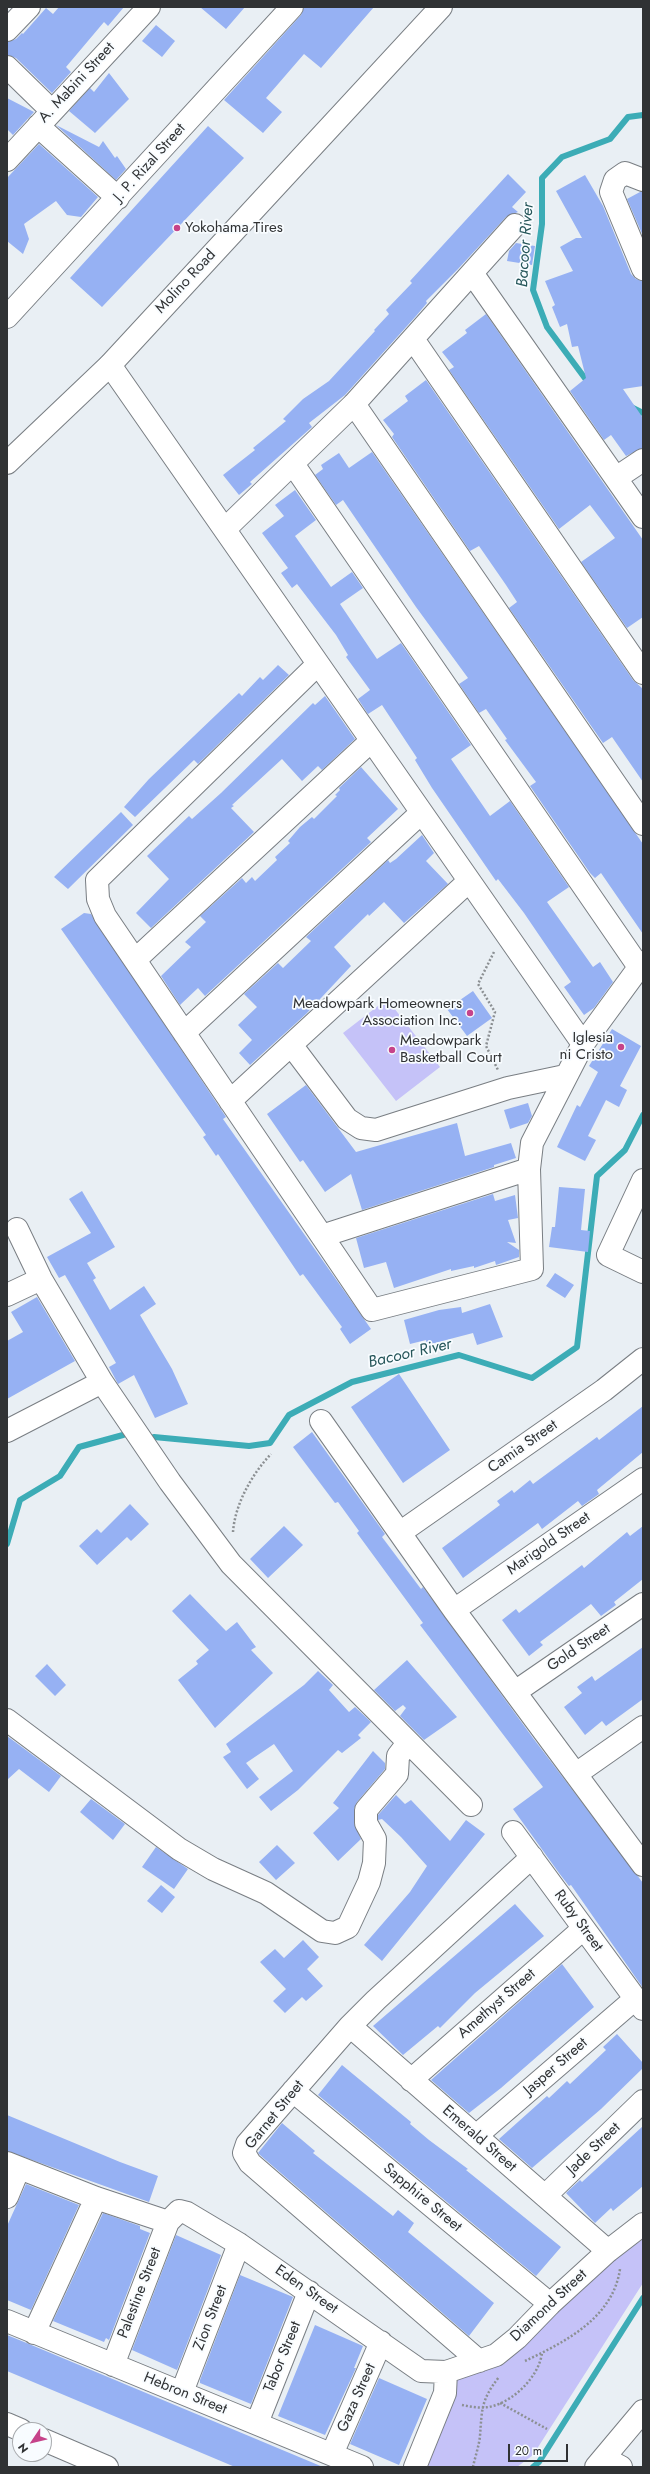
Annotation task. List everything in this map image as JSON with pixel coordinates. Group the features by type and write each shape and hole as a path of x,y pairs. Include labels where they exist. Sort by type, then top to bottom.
{"street":[{"path":"7,30 29,7"},
{"name":"A. Mabini Street","path":"7,160 44,118 148,7"},
{"name":"J. P. Rizal Street","path":"7,317 292,7"},
{"name":"Molino Road","path":"7,463 110,365 441,7"},
{"path":"7,67 44,118 118,198"},
{"path":"643,180 625,173 615,180 610,192 643,269"},
{"path":"224,529 354,404 515,225"},
{"path":"472,273 643,517"},
{"path":"413,339 643,673"},
{"path":"110,365 582,1044"},
{"path":"354,404 643,824"},
{"path":"616,478 643,460"},
{"path":"293,464 641,965 582,1044 564,1076 532,1143 529,1169 532,1269 372,1310 105,916 98,898 97,880 318,665"},
{"path":"135,960 371,741"},
{"path":"184,1033 421,813"},
{"path":"230,1101 292,1046 469,881"},
{"path":"292,1046 347,1119 361,1128 376,1130 508,1088 564,1076"},
{"path":"322,1236 529,1169"},
{"path":"643,1180 608,1255 643,1272"},
{"path":"16,1229 41,1279 102,1382 170,1482 231,1564 471,1805"},
{"path":"7,1295 41,1279"},
{"name":"Camia Street","path":"401,1532 604,1390 643,1359"},
{"path":"7,1431 102,1382"},
{"path":"321,1421 401,1532 454,1610 576,1774 641,1858"},
{"name":"Marigold Street","path":"454,1610 643,1479"},
{"name":"Gold Street","path":"515,1692 643,1604"},
{"path":"7,1720 179,1850 213,1869 266,1893 322,1931 335,1933 348,1927 369,1882 374,1863 375,1838 366,1823 366,1810 398,1774 398,1756 408,1743"},
{"path":"576,1774 643,1727"},
{"name":"Ruby Street","path":"513,1832 639,2004"},
{"name":"Garnet Street","path":"479,2361 246,2158 244,2153 247,2144 350,2026 376,2000 532,1857"},
{"name":"Amethyst Street","path":"411,2080 583,1929"},
{"name":"Jasper Street","path":"476,2136 639,2004"},
{"name":"Emerald Street","path":"350,2026 545,2196 613,2247"},
{"name":"Sapphire Street","path":"294,2091 550,2304"},
{"name":"Jade Street","path":"545,2196 643,2102"},
{"path":"7,2198 13,2165 96,2198 168,2222"},
{"path":"34,2333 96,2198"},
{"name":"Eden Street","path":"168,2222 179,2211 187,2213 239,2244 421,2371 446,2372"},
{"name":"Palestine Street","path":"113,2365 168,2222"},
{"name":"Diamond Street","path":"446,2372 496,2355 613,2247 643,2224"},
{"name":"Zion Street","path":"182,2392 239,2244"},
{"name":"Tabor Street","path":"256,2423 309,2292"},
{"name":"Hebron Street","path":"7,2322 182,2392 362,2467"},
{"name":"Gaza Street","path":"332,2454 381,2342"},
{"path":"415,2467 443,2397 446,2372"},
{"path":"607,2464 643,2411"},
{"path":"52,2443 107,2467"}],"path":[{"path":"504,932 478,984 495,1012 486,1046 508,1088"},
{"path":"231,1564 234,1520 244,1494 261,1465 271,1454"},
{"path":"520,2363 566,2340 595,2319 610,2298 619,2275 622,2258 613,2247"},
{"path":"443,2397 457,2404 482,2407 493,2406 500,2403 513,2397 529,2381 542,2352"},
{"path":"473,2467 480,2437 480,2417 486,2394 498,2378 504,2374"},
{"path":"500,2403 546,2429"}],"shaded area":[{"name":"Meadowpark Basketball Court","path":"387,999 440,1067 396,1101 343,1033"},
{"path":"643,2239 643,2283 533,2455 517,2467 421,2467 454,2376"}],"building":[{"path":"59,7 124,7 108,26 104,22 66,67 71,72 52,93 16,58 7,55 7,42 16,39 22,33 23,34 46,8 53,14"},
{"path":"200,7 245,7 226,29"},
{"path":"304,7 374,7 321,68 304,54 266,98 282,112 263,133 224,100 301,15"},
{"path":"156,25 175,41 162,57 142,41"},
{"path":"109,73 129,99 95,133 69,111 90,88 94,92"},
{"path":"7,98 34,112 13,135 7,129"},
{"path":"56,125 99,147 103,141 115,158 117,156 126,169 116,180"},
{"path":"208,126 244,158 102,307 70,278"},
{"path":"39,144 98,197 81,217 67,215 56,201 24,224 29,239 23,254 7,241 7,178"},
{"path":"508,174 526,192 512,207 518,212 506,217 426,301 427,303 416,316 345,395 309,423 312,427 250,482 252,484 239,495 223,475 255,450 253,448 286,421 283,419 303,399 329,381 389,314 386,310 412,283 410,281"},
{"path":"585,175 603,206 631,274 636,279 643,281 643,386 623,389 643,418 643,448 626,456 611,435 604,440 570,391 586,378 578,346 572,347 567,324 560,327 552,307 555,305 545,281 573,271 560,247 576,238 582,238 556,191"},
{"path":"640,192 643,192 643,236 627,199"},
{"path":"516,243 535,246 532,265 507,261 509,251"},
{"path":"486,314 643,540 643,617 627,628 581,562 615,538 590,505 559,529 449,370 454,367 442,352 467,333 465,330"},
{"path":"426,380 633,680 643,689 643,782 612,737 603,743 509,608 517,602 506,585 479,546 470,551 392,437 394,434 383,420 408,401 405,396"},
{"path":"372,452 643,844 643,934 601,873 595,878 590,873 530,786 536,782 505,740 507,739 486,709 479,713 459,684 468,678 416,607 343,500 336,505 315,475 323,469 321,465 339,453 349,468"},
{"path":"295,490 316,520 295,536 331,587 352,572 363,588 340,604 377,659 401,643 471,745 451,759 490,816 510,801 569,887 547,902 593,967 600,962 613,982 594,1008 584,1015 564,987 571,982 524,913 498,879 496,881 432,788 415,760 417,758 382,705 368,714 358,699 370,690 346,657 348,655 336,635 297,584 292,588 281,573 288,568 262,533 284,516 275,505"},
{"path":"278,665 289,675 198,764 194,760 135,817 124,807 149,779 239,693 242,696 260,677 263,680"},
{"path":"325,696 355,739 322,770 318,766 302,781 282,759 232,805 234,806 231,808 254,832 151,928 136,913 169,879 147,856 189,816 192,819 221,793 313,703 315,705"},
{"path":"361,767 398,809 367,838 371,842 205,996 198,988 180,1005 161,976 191,947 185,942 206,922 200,916 242,878 246,883 252,877 255,881 277,860 275,857 290,843 288,841 300,827 312,817 314,819 337,796 335,795 340,790 339,788"},
{"path":"121,812 133,825 68,889 54,877"},
{"path":"422,835 434,853 426,861 448,884 404,923 384,902 369,916 368,914 334,947 351,966 306,1014 250,1065 239,1053 252,1040 238,1025 257,1007 244,994 278,963 283,968 311,941 306,937 388,860 390,863 396,859"},
{"path":"84,913 91,914 226,1117 223,1119 371,1329 350,1344 340,1329 342,1327 303,1274 300,1276 218,1154 216,1156 203,1137 206,1135 61,929"},
{"name":"Meadowpark Homeowners Association Inc.","path":"473,991 492,1018 467,1036 447,1009"},
{"path":"612,1029 641,1046 620,1086 627,1090 619,1107 606,1100 588,1136 596,1140 585,1161 557,1147 577,1105 580,1107 598,1072 589,1066"},
{"path":"306,1085 356,1152 457,1123 465,1156 511,1143 516,1158 494,1165 494,1167 362,1210 351,1174 325,1192 303,1160 300,1162 267,1114"},
{"path":"528,1103 532,1116 528,1123 510,1129 504,1110"},
{"path":"559,1187 585,1189 581,1230 590,1231 588,1252 549,1247 552,1227 555,1227"},
{"path":"82,1191 115,1247 87,1263 96,1278 93,1280 110,1310 144,1286 156,1304 140,1315 172,1369 188,1404 155,1418 134,1375 118,1384 109,1367 116,1363 65,1275 59,1278 47,1257 91,1233 69,1199"},
{"path":"493,1194 495,1201 515,1195 518,1218 508,1220 516,1243 507,1242 519,1250 519,1257 496,1265 495,1261 474,1268 474,1266 451,1271 451,1269 394,1288 386,1262 364,1268 356,1238"},
{"path":"555,1273 574,1285 565,1298 546,1286"},
{"path":"37,1297 75,1361 7,1399 7,1341 23,1332 11,1312"},
{"path":"490,1304 503,1337 477,1345 473,1333 427,1345 426,1340 410,1344 404,1320 439,1310 461,1307 462,1313"},
{"path":"399,1374 450,1450 403,1483 351,1407"},
{"path":"643,1406 643,1452 597,1490 599,1494 582,1506 578,1501 542,1529 538,1523 463,1578 442,1548 500,1505 497,1501 512,1490 514,1493 530,1480 533,1484 597,1437 599,1440"},
{"path":"312,1432 385,1534 382,1537 421,1589 423,1587 533,1738 643,1883 643,1988 571,1885 569,1886 559,1873 513,1809 543,1787 420,1625 423,1623 357,1533 359,1531 338,1502 335,1503 293,1447"},
{"path":"130,1504 149,1524 131,1541 127,1537 97,1565 79,1546 97,1529 101,1533"},
{"path":"284,1526 303,1545 268,1578 250,1559"},
{"path":"643,1526 643,1579 614,1602 616,1605 601,1616 591,1604 540,1642 543,1645 529,1656 502,1620 516,1609 519,1613 582,1565 584,1568 627,1532 630,1536"},
{"path":"190,1594 226,1631 237,1622 256,1647 251,1650 273,1673 215,1728 178,1680 198,1664 196,1661 209,1650 172,1611"},
{"path":"643,1647 643,1699 606,1726 602,1721 585,1735 564,1707 582,1693 577,1687 592,1676 595,1681"},
{"path":"407,1660 457,1717 424,1740 400,1716 406,1708 403,1705 395,1711 374,1690"},
{"path":"47,1664 66,1685 55,1696 35,1676"},
{"path":"318,1671 333,1685 329,1690 349,1712 355,1707 371,1722 358,1735 361,1738 342,1753 338,1750 298,1790 271,1811 259,1797 293,1771 274,1744 246,1763 259,1779 247,1789 223,1757 231,1752 226,1744 304,1685"},
{"path":"7,1736 61,1776 49,1792 19,1769 7,1780"},
{"path":"373,1751 385,1763 385,1769 357,1802 354,1809 354,1823 361,1839 338,1861 313,1833 339,1808 333,1803"},
{"path":"396,1795 405,1804 411,1800 450,1841 466,1820 485,1834 382,1961 364,1945 410,1892 427,1866 401,1837 382,1819 378,1820 378,1815"},
{"path":"91,1799 125,1824 113,1840 80,1812"},
{"path":"277,1845 295,1863 276,1880 259,1862"},
{"path":"156,1847 188,1869 174,1889 142,1867"},
{"path":"161,1885 175,1897 162,1913 147,1901"},
{"path":"515,1904 544,1936 475,1993 440,2028 438,2026 403,2055 373,2026"},
{"path":"303,1940 319,1957 307,1969 323,1986 306,2001 302,1997 285,2013 273,2001 286,1989 260,1962 275,1949 284,1958"},
{"path":"562,1964 594,2007 501,2088 469,2113 431,2080"},
{"path":"617,2034 643,2063 643,2068 601,2109 532,2168 499,2139 547,2096 549,2098 567,2081 570,2084 606,2050 603,2047"},
{"path":"342,2065 411,2122 410,2124 429,2140 468,2169 466,2170 561,2247 536,2276 318,2095"},
{"path":"7,2115 120,2162 158,2176 149,2202 7,2151"},
{"path":"282,2123 315,2151 313,2153 393,2216 398,2210 414,2223 408,2232 494,2303 469,2336 258,2153"},
{"path":"643,2126 643,2186 613,2211 611,2208 595,2223 566,2193 580,2180 582,2182"},
{"path":"26,2184 79,2205 31,2310 7,2300 7,2226"},
{"path":"103,2213 140,2226 140,2229 150,2233 109,2340 106,2338 104,2342 53,2321"},
{"path":"176,2235 221,2255 177,2370 132,2350"},
{"path":"240,2275 293,2297 251,2404 200,2383"},
{"path":"315,2325 363,2346 354,2368 356,2368 325,2435 278,2416"},
{"path":"7,2335 323,2467 235,2467 7,2371"},
{"path":"379,2378 427,2399 399,2465 350,2444"}],"waterway":[{"name":"Bacoor River","path":"590,385 547,327 533,290 542,224 542,178 562,157 610,139 628,117 643,115"},
{"name":"Bacoor River","path":"631,407 643,413"},
{"name":"Bacoor River","path":"154,1437 249,1446 270,1443 289,1415 352,1382 459,1355 532,1378 577,1347 597,1176 625,1150 643,1115"},
{"name":"Bacoor River","path":"7,1544 20,1500 60,1476 79,1447 123,1435"},
{"path":"533,2467 539,2462 643,2298"}],"place":[{"name":"Yokohama Tires","path":"177,228"},
{"name":"Meadowpark Homeowners Association Inc.","path":"470,1013"},
{"name":"Iglesia ni Cristo","path":"621,1047"},
{"name":"Meadowpark Basketball Court","path":"392,1050"}]}
